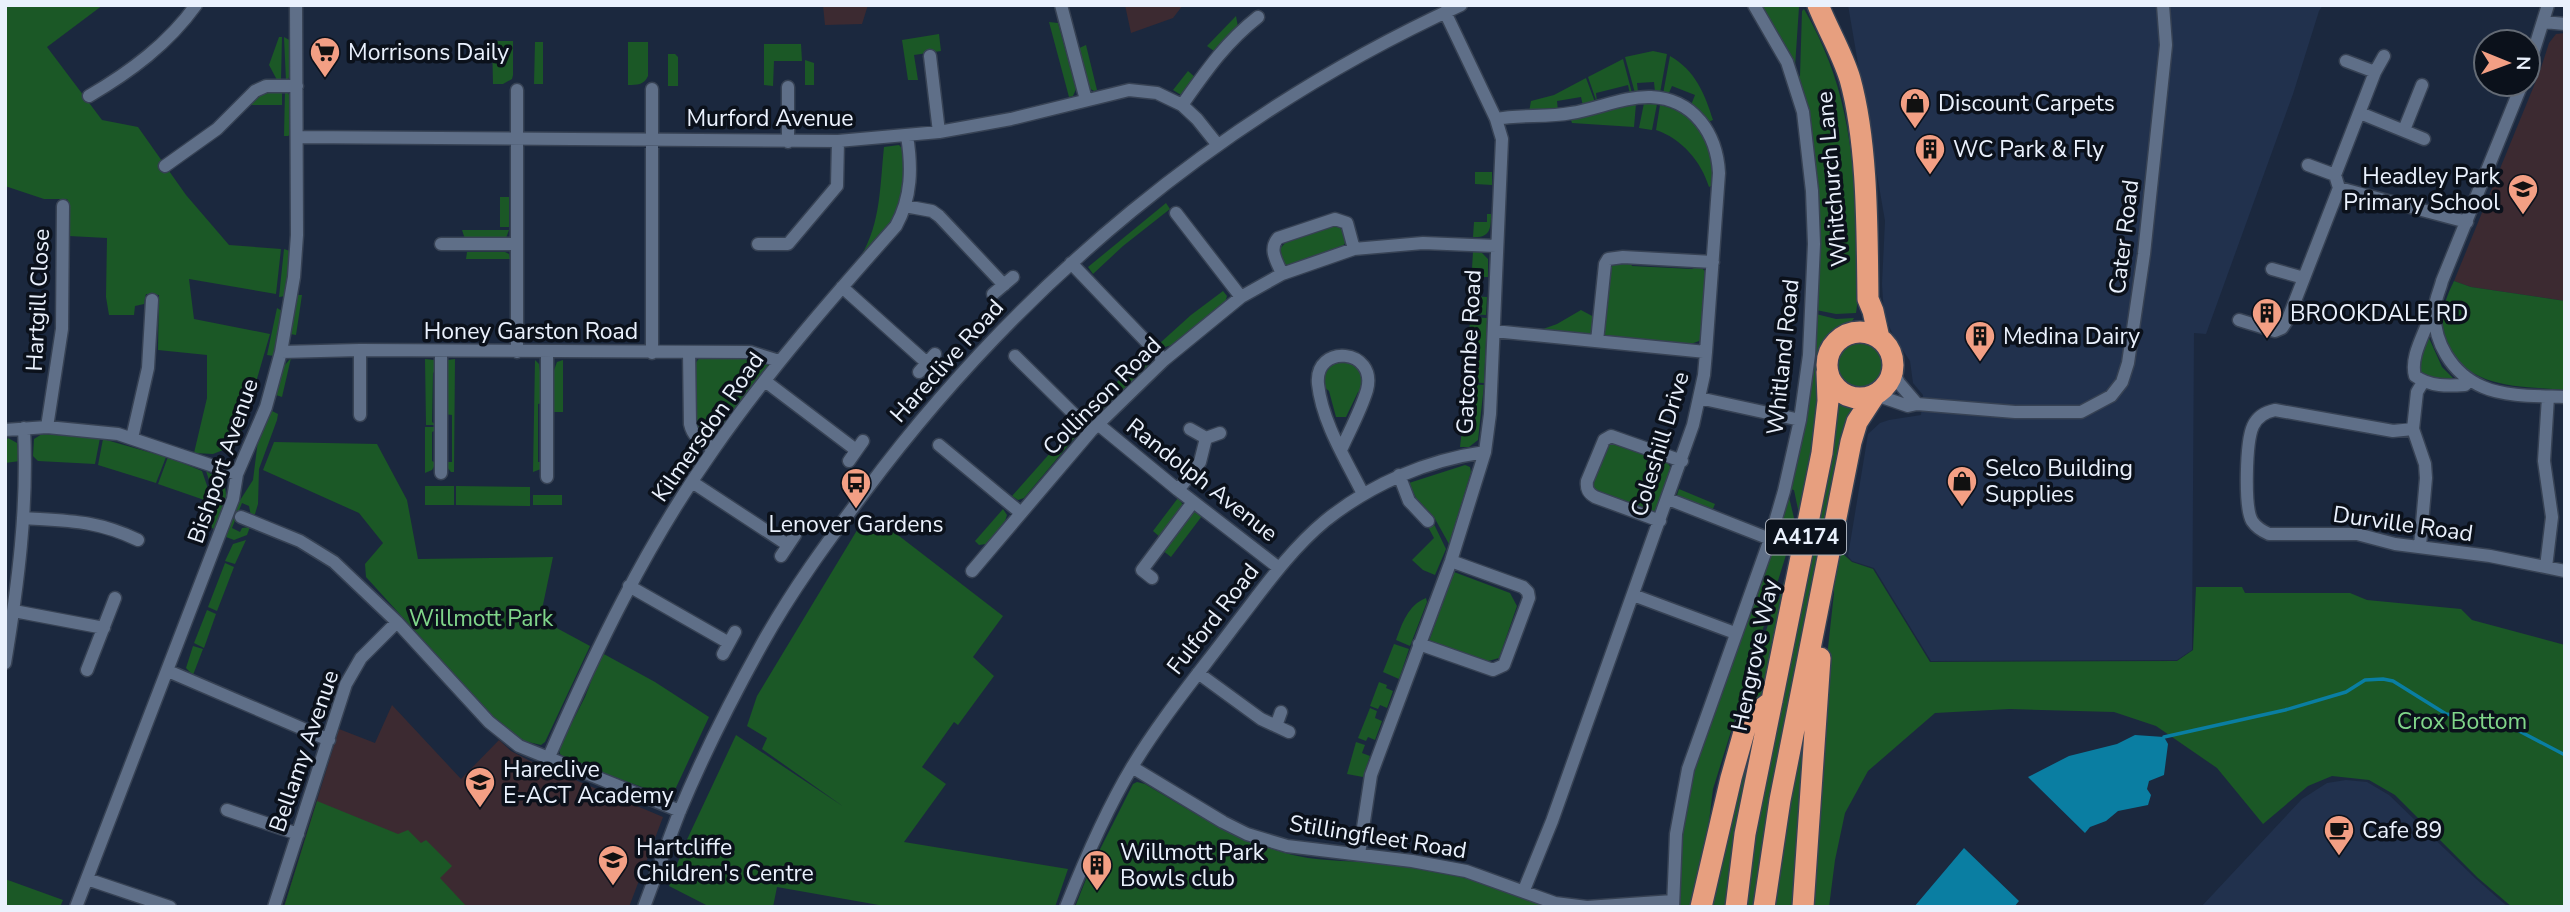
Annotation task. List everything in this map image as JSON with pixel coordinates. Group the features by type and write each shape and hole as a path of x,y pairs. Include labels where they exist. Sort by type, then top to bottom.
{"highway":[{"name":"Whitchurch Lane","path":"1816,10 1843,58 1857,112 1866,205 1868,299 1879,338"},
{"name":"Whitchurch Lane","path":"1852,333 1868,299"},
{"path":"1852,333 1871,334 1879,338 1890,350 1893,371 1889,381 1875,395 1857,399 1837,390 1827,372 1828,356 1833,345 1852,333"},
{"name":"Hengrove Way","path":"1737,907 1745,834 1822,453 1828,401 1827,372"},
{"name":"A4174","path":"1764,907 1780,800 1827,572 1850,442 1857,422 1875,395"},
{"path":"1803,907 1827,572"},
{"path":"1701,907 1746,725 1772,701"}],"street":[{"path":"92,89 135,66 167,40 196,5"},
{"name":"Bishport Avenue","path":"76,907 233,499 237,474 266,407 281,352 294,277 296,5"},
{"path":"1061,5 1086,100"},
{"name":"Hareclive Road","path":"644,907 680,811 763,643 813,561 901,443 958,376 1006,324 1071,263 1151,194 1217,144 1281,102 1370,50 1461,5"},
{"name":"Whitland Road","path":"1673,904 1676,834 1693,751 1770,539 1786,486 1800,420 1809,355 1814,269 1808,142 1803,112 1792,75 1775,39 1754,5"},
{"name":"Cater Road","path":"1875,395 1908,406 1917,404 2015,412 2081,412 2111,396 2122,382 2128,363 2144,254 2166,45 2163,5"},
{"path":"2542,28 2548,5"},
{"name":"Gatcombe Road","path":"1359,855 1371,775 1451,561 1485,452 1490,414 1502,139 1496,119 1446,12"},
{"path":"1182,105 1215,57 1249,19"},
{"path":"2544,22 2565,24"},
{"path":"930,56 939,132"},
{"path":"2239,320 2275,331 2282,328 2339,188 2335,175 2375,72 2384,56"},
{"path":"2346,61 2375,72"},
{"path":"2404,130 2422,85"},
{"path":"165,166 174,152 217,129 255,91 266,86 297,86"},
{"path":"788,87 788,142"},
{"path":"652,89 652,353"},
{"path":"517,90 517,352"},
{"name":"Murford Avenue","path":"297,137 838,141 939,132 1011,119 1129,90 1157,93 1182,105 1217,144"},
{"name":"Coleshill Drive","path":"1496,119 1557,116 1651,97 1680,104 1693,112 1707,128 1718,155 1706,352 1699,398 1682,461 1552,821 1524,890"},
{"path":"2516,98 2435,302 2435,319 2444,352 2470,380 2493,390 2565,397"},
{"path":"2360,113 2424,139"},
{"name":"Kilmersdon Road","path":"548,759 629,586 692,482 779,361 896,226 905,206 911,167 907,136"},
{"path":"758,244 788,244 836,186 838,141"},
{"path":"2308,165 2335,175"},
{"path":"2339,188 2467,222"},
{"path":"905,206 932,211 939,216 1009,281 993,295"},
{"name":"Hartgill Close","path":"47,427 62,328 59,213"},
{"path":"1176,213 1241,297"},
{"path":"1282,274 1273,244 1278,238 1301,230 1342,219 1348,223 1354,249"},
{"name":"Collinson Road","path":"972,571 1095,428 1164,360 1241,297 1282,274 1354,249 1423,243 1496,246"},
{"path":"441,244 517,244"},
{"path":"1597,341 1605,264 1608,259 1623,257 1713,262"},
{"path":"1071,263 1164,360"},
{"path":"2272,269 2304,278"},
{"path":"842,287 927,363"},
{"path":"132,438 145,386 148,308"},
{"path":"2435,319 2428,322 2413,366 2415,376 2423,382 2451,386 2465,386 2470,380"},
{"path":"1494,331 1706,352"},
{"path":"360,350 360,415"},
{"path":"441,473 442,351"},
{"name":"Honey Garston Road","path":"281,352 750,352 779,361"},
{"path":"690,352 690,424 696,438 714,449"},
{"path":"547,353 547,477"},
{"path":"1341,450 1367,389 1368,376 1364,365 1346,354 1326,361 1320,370 1318,382 1331,429 1341,450 1363,494"},
{"name":"Randolph Avenue","path":"1015,356 1095,428 1279,568"},
{"path":"1893,371 1903,389 1917,404"},
{"path":"765,380 856,451"},
{"path":"2420,546 2426,478 2425,464 2413,429 2417,392 2423,382"},
{"path":"2546,567 2552,517 2544,461 2548,397"},
{"path":"1699,398 1800,420"},
{"name":"Durville Road","path":"2413,429 2393,431 2275,410 2266,413 2252,426 2249,441 2248,510 2252,521 2269,534 2357,534 2395,544 2565,571"},
{"path":"5,430 47,427 88,429 132,438 237,474"},
{"path":"5,663 14,611 23,519 26,462 24,428"},
{"path":"1190,429 1206,438 1220,433"},
{"path":"1660,521 1595,497 1588,492 1587,481 1604,440 1611,436 1682,461"},
{"path":"1178,491 1200,462 1206,438"},
{"path":"939,445 1021,513"},
{"name":"Fulford Road","path":"1066,907 1089,849 1132,767 1198,673 1279,568 1326,521 1363,494 1399,475 1457,456 1485,452"},
{"path":"1399,475 1409,501 1428,520"},
{"path":"692,482 788,545"},
{"path":"1668,499 1770,539"},
{"path":"1131,561 1147,574 1193,502"},
{"path":"242,517 300,541 325,555 397,622 503,735 519,746 680,811"},
{"path":"23,519 138,540"},
{"path":"1419,644 1493,670 1504,665 1529,598 1528,592 1523,587 1451,561"},
{"path":"629,586 729,643"},
{"path":"1633,594 1735,633"},
{"path":"87,670 115,598"},
{"path":"14,611 104,628"},
{"name":"Bellamy Avenue","path":"274,907 343,694 354,669 397,622"},
{"path":"168,671 329,740"},
{"path":"1198,673 1261,719 1289,732"},
{"path":"1276,726 1281,712"},
{"name":"Stillingfleet Road","path":"1132,767 1223,822 1247,834 1287,846 1412,861 1466,871 1555,903 1587,906 1673,904"},
{"path":"227,810 298,834"},
{"path":"87,879 170,907"}],"shaded area":[{"path":"823,5 868,5 862,24 825,25"},
{"path":"1125,5 1183,5 1173,18 1131,33"},
{"path":"1848,5 2323,5 2206,334 2194,333 2192,650 2177,660 1931,661 1874,568 1852,561 1848,556 1868,434 1880,423 1921,415 1923,395 1913,383 1910,361 1894,337 1884,315 1882,284 1885,221"},
{"name":"Headley Park Primary School","path":"2565,33 2565,301 2471,287 2454,281 2529,98 2542,98 2542,65 2549,43 2556,34"},
{"name":"Hareclive E-ACT Academy","path":"392,705 461,779 499,740 511,751 528,760 663,817 629,907 284,907 339,729 375,743"},
{"path":"2135,735 2164,737 2168,744 2164,775 2149,781 2147,789 2151,795 2148,805 2118,811 2106,821 2090,827 2085,833 2028,777 2069,756 2117,744"},
{"path":"2346,780 2367,782 2389,795 2508,907 2201,907 2302,799 2327,783"},
{"path":"1964,848 2019,901 2014,907 1914,907"}],"green space":[{"path":"5,5 103,5 47,47 102,120 138,127 186,195 229,245 281,249 276,294 189,279 194,319 270,334 238,444 213,454 194,453 207,398 207,355 158,350 159,295 146,294 144,304 135,306 134,315 109,315 106,297 107,238 69,236 67,199 44,199 5,186"},
{"path":"1759,5 1799,7 1795,67"},
{"path":"1804,9 1829,61 1849,138 1859,256 1856,313 1836,314 1816,310 1798,77"},
{"path":"1236,16 1238,27 1214,51 1207,46"},
{"path":"1049,22 1058,23 1076,89 1073,96 1069,97"},
{"path":"939,34 941,51 914,55 918,80 908,80 902,40"},
{"path":"279,37 282,37 281,80 277,80 269,65"},
{"path":"284,37 291,41 291,75 286,81"},
{"path":"492,41 513,41 513,75 512,79 503,84 493,84"},
{"path":"535,42 543,42 543,84 534,84"},
{"path":"628,42 648,42 648,76 640,84 628,85"},
{"path":"764,44 801,44 802,61 774,61 773,86 764,85"},
{"path":"1086,45 1097,90 1094,91 1087,87 1075,50"},
{"path":"1653,51 1667,54 1660,93 1655,92 1654,82 1637,83 1638,92 1635,93 1625,57"},
{"path":"668,54 678,57 678,86 668,86"},
{"path":"1670,56 1686,68 1698,83 1713,120 1708,122 1691,105 1695,95 1672,86 1668,95 1663,94"},
{"path":"1623,59 1632,93 1630,94 1628,85 1596,93 1597,103 1588,77"},
{"path":"805,60 814,63 814,85 805,85"},
{"path":"1188,71 1196,78 1181,95 1173,90"},
{"path":"1586,78 1595,102 1583,106 1581,97 1557,101 1558,111 1529,112 1531,101 1554,95"},
{"path":"285,90 291,97 291,134 288,136 284,136"},
{"path":"268,92 282,92 282,105 251,105 258,96"},
{"path":"1644,103 1657,104 1652,130 1639,128"},
{"path":"1636,104 1634,127 1572,123 1571,120"},
{"path":"1660,105 1686,116 1703,134 1711,157 1713,185 1709,187 1696,160 1682,145 1656,130"},
{"path":"899,145 906,153 903,197 890,226 863,257 861,256 876,217 884,147"},
{"path":"1475,172 1492,172 1492,185 1475,184"},
{"path":"500,197 509,197 509,227 500,227"},
{"path":"1166,203 1170,209 1093,274 1088,267"},
{"path":"1487,214 1491,214 1488,232 1483,236 1473,237 1474,222 1487,222"},
{"path":"1336,225 1344,231 1347,241 1341,248 1290,267 1283,263 1279,250 1285,243"},
{"path":"462,230 509,230 506,238 465,239"},
{"path":"284,249 290,251 286,296 279,297"},
{"path":"467,252 505,252 510,259 466,259"},
{"path":"1473,252 1481,252 1488,259 1488,277 1484,277 1484,269 1472,268"},
{"path":"1629,260 1632,266 1692,269 1700,265 1706,273 1703,335 1699,341 1688,345 1609,338 1603,335 1608,268 1613,262"},
{"path":"2454,281 2471,287 2565,301 2565,390 2514,386 2481,377 2467,369 2456,358 2444,334 2445,303"},
{"path":"1223,291 1227,296 1225,303 1172,345 1165,347 1160,343 1191,315"},
{"path":"296,295 302,295 296,335 290,334"},
{"path":"1470,296 1487,297 1486,315 1469,314"},
{"path":"277,308 282,311 274,356 267,355"},
{"path":"1581,310 1594,317 1594,329 1590,335 1543,332 1543,329"},
{"path":"1816,314 1836,319 1854,318 1849,326 1826,339 1817,356 1816,429 1801,524 1794,490 1789,489"},
{"path":"1470,317 1487,318 1484,383 1467,382"},
{"path":"2426,337 2429,338 2442,367 2455,380 2423,379 2417,365"},
{"path":"1860,338 1879,346 1887,365 1879,384 1860,392 1841,384 1833,365 1841,346"},
{"path":"1147,352 1151,358 1150,364 1097,415 1089,416 1086,413"},
{"path":"700,357 747,357 771,362 718,435 708,439 702,437 695,425 695,364"},
{"path":"291,358 282,397 276,395 284,366"},
{"path":"425,359 434,360 437,369 433,373 432,422 436,425 426,425"},
{"path":"455,359 454,472 451,472 443,462 452,462 452,415 444,414 444,409 448,407 448,366 444,364"},
{"path":"535,360 543,373 542,403 538,404 538,462 542,462 541,469 533,472"},
{"path":"563,360 563,412 552,412 553,373 557,362"},
{"path":"1346,360 1361,368 1363,390 1358,392 1346,417 1336,417 1329,391 1324,387 1324,377 1332,365"},
{"path":"1467,384 1484,385 1478,440 1469,447 1460,447"},
{"path":"1834,396 1865,406 1758,907 1743,907"},
{"path":"272,411 278,414 259,469 258,504 255,514 251,516 249,506 242,503 232,528 240,532 242,528 250,527 247,535 234,540 226,537 237,505 253,480 258,440"},
{"path":"1075,425 1079,430 1077,435 1024,498 1018,500 1012,496"},
{"path":"425,427 436,427 432,432 432,461 436,463 432,470 425,473"},
{"path":"42,434 100,438 95,464 38,461 33,456 34,439"},
{"path":"8,438 17,443 20,461 5,463 5,442"},
{"path":"103,439 166,457 156,483 98,465"},
{"name":"Willmott Park","path":"274,442 377,444 407,500 418,559 553,557 540,619 590,646 545,742 541,745 524,741 503,728 366,577 365,564 383,543 359,513 263,470"},
{"path":"1611,442 1667,462 1671,468 1655,511 1651,514 1592,492 1592,481 1607,444"},
{"path":"168,457 202,471 213,503 158,484"},
{"path":"1465,465 1470,467 1471,472 1449,544 1434,517 1416,498 1409,483"},
{"path":"206,471 221,481 226,490 224,509 214,529 210,524 218,507"},
{"path":"425,486 454,486 454,505 425,505"},
{"path":"456,486 530,487 530,506 456,505"},
{"path":"1679,489 1715,504 1712,511 1680,499 1677,495"},
{"path":"533,495 562,495 562,505 533,505"},
{"path":"1787,497 1794,518 1786,555 1713,789 1706,846 1693,907 1680,907 1679,847 1691,769"},
{"path":"1178,498 1184,506 1161,538 1153,531"},
{"path":"1003,509 1007,515 1005,521 986,544 979,545 975,541"},
{"path":"868,512 1003,616 973,657 994,676 958,725 954,722 922,767 946,784 904,842 1068,869 1055,907 890,907 777,887 773,907 710,907 669,886 684,846 736,735 844,807 762,749 767,738 747,726 757,696"},
{"path":"1192,512 1202,516 1171,557 1162,550"},
{"path":"1432,520 1446,549 1435,575 1423,570 1412,560 1434,538 1427,525"},
{"path":"1796,539 1765,693 1729,750 1775,602 1779,599"},
{"path":"246,540 235,564 225,561 233,544"},
{"name":"Crox Bottom","path":"1834,546 1852,562 1873,569 1930,662 2177,661 2193,650 2196,587 2242,587 2245,593 2350,593 2367,600 2461,609 2472,620 2565,645 2565,907 2512,907 2478,878 2395,795 2369,780 2332,776 2308,786 2263,824 2217,768 2156,726 2114,712 2010,709 1935,713 1868,771 1845,813 1829,907 1808,907 1834,593"},
{"path":"225,563 234,567 217,611 208,607"},
{"path":"1454,572 1510,593 1517,606 1499,658 1485,662 1429,641"},
{"path":"1426,598 1427,602 1410,646 1396,640 1410,610"},
{"path":"207,610 216,614 204,648 194,643"},
{"path":"1394,644 1409,649 1399,679 1383,672"},
{"path":"193,646 203,649 193,675 186,668"},
{"name":"Willmott Park","path":"602,653 655,682 709,717 673,794 666,796 566,759 560,754 559,748 585,697"},
{"path":"1379,682 1393,691 1387,708 1380,705 1378,709 1370,706"},
{"path":"1370,708 1377,711 1375,718 1382,721 1375,740 1368,737 1366,741 1358,738"},
{"path":"1799,740 1808,741 1794,907 1771,907"},
{"path":"1356,742 1365,745 1362,753 1370,756 1363,777 1347,774"},
{"path":"1752,743 1726,907 1708,907 1749,744"},
{"path":"1137,782 1233,833 1289,854 1328,860 1395,864 1436,871 1554,907 1075,907 1090,869 1133,784"},
{"path":"317,801 398,834 408,830 421,843 426,840 452,866 440,878 467,907 284,907"},
{"path":"5,879 63,900 60,907 5,907"}],"waterway":[{"path":"2164,737 2285,710 2346,692 2365,680 2383,679 2393,681 2446,714 2504,723 2565,755"}],"place":[{"name":"Morrisons Daily","path":"325,79"},
{"name":"Discount Carpets","path":"1915,130"},
{"name":"WC Park & Fly","path":"1930,176"},
{"name":"Headley Park Primary School","path":"2523,216"},
{"name":"BROOKDALE RD","path":"2267,340"},
{"name":"Medina Dairy","path":"1980,363"},
{"name":"Selco Building Supplies","path":"1962,508"},
{"name":"Lenover Gardens","path":"856,510"},
{"name":"Hareclive E-ACT Academy","path":"480,809"},
{"name":"Cafe 89","path":"2339,857"},
{"name":"Hartcliffe Children's Centre","path":"613,887"},
{"name":"Willmott Park Bowls club","path":"1097,892"}]}
